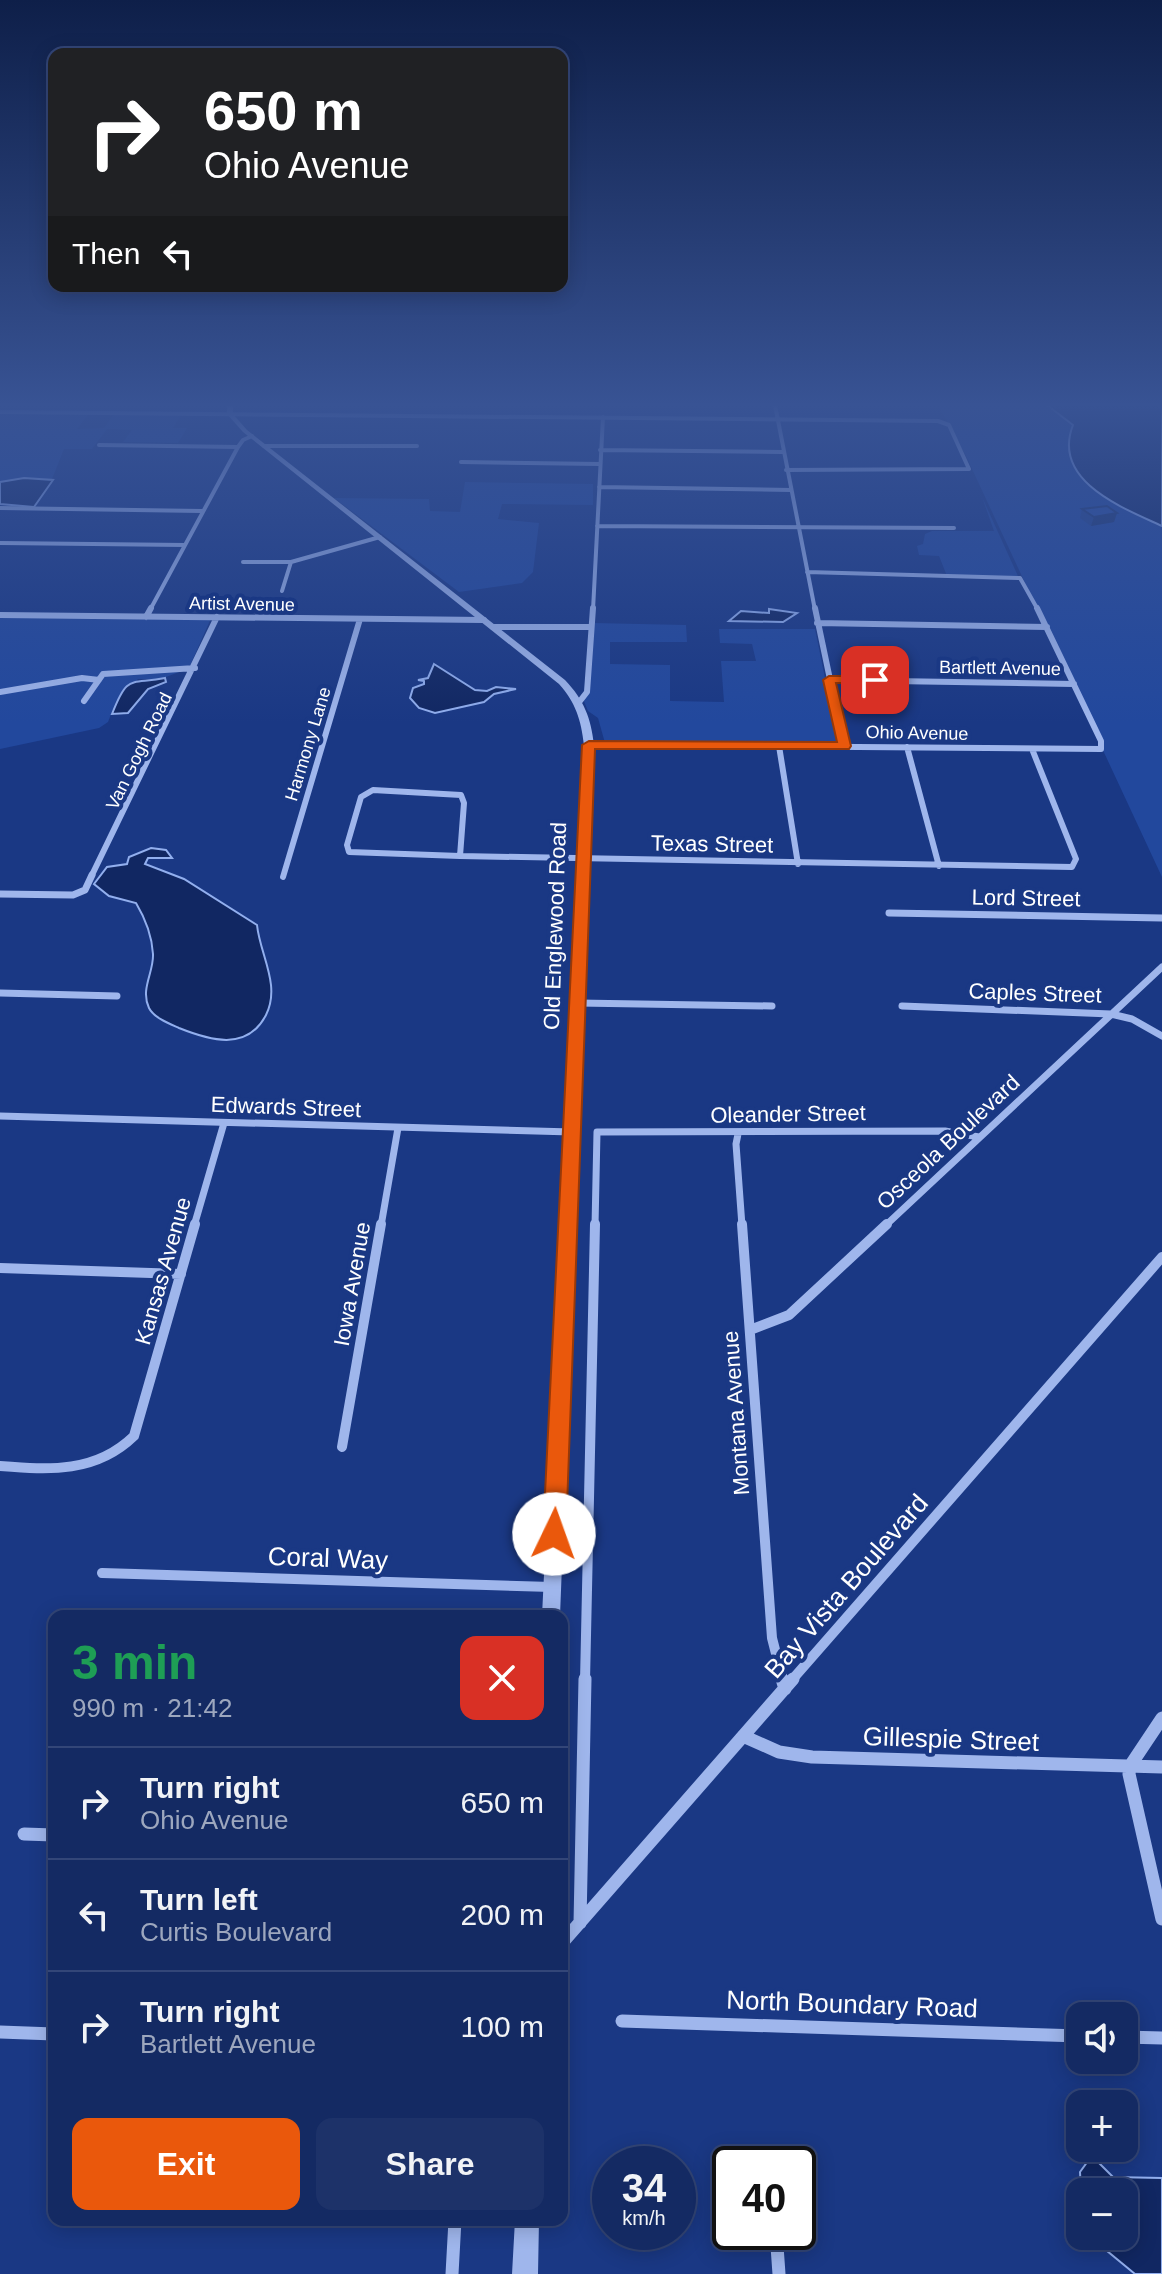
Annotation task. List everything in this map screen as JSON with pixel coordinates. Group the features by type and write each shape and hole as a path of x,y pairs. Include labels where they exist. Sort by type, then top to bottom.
{"street":[{"path":"146,617 202,511"},
{"path":"347,511 562,682 580,701 587,692 598,511"},
{"path":"796,511 844,746"},
{"path":"597,526 954,528"},
{"path":"243,562 291,562 380,537"},
{"path":"0,543 185,545"},
{"path":"282,591 291,562"},
{"path":"807,572 1016,577 1024,581 1074,684"},
{"name":"Artist Avenue","path":"0,615 360,619 590,627"},
{"name":"Van Gogh Road","path":"0,894 81,893 125,813 217,617"},
{"name":"Harmony Lane","path":"283,877 360,619"},
{"path":"817,623 1047,627"},
{"path":"84,701 103,674 195,668"},
{"path":"0,692 82,678 99,680"},
{"name":"Bartlett Avenue","path":"829,680 1074,684"},
{"name":"Ohio Avenue","path":"589,745 1100,751 1103,746 1074,684"},
{"name":"Old Englewood Road","path":"551,1610 589,745 580,701"},
{"path":"779,746 798,864"},
{"path":"907,747 939,866"},
{"name":"Texas Street","path":"460,856 464,803 461,795 368,791 361,797 347,845 349,852 460,856 582,860 1074,866 1076,859 1032,749"},
{"name":"Lord Street","path":"889,913 1162,918"},
{"name":"Osceola Boulevard","path":"750,1330 789,1315 1162,967"},
{"path":"0,993 117,996"},
{"path":"578,1003 772,1006"},
{"name":"Caples Street","path":"902,1006 1111,1014 1132,1019 1162,1036"},
{"name":"Edwards Street","path":"0,1116 572,1132"},
{"name":"Kansas Avenue","path":"0,1466 84,1467 128,1443 137,1429 224,1123"},
{"name":"Iowa Avenue","path":"342,1447 398,1128"},
{"name":"Oleander Street","path":"580,1923 597,1132 738,1134 749,1130 945,1131 979,1137"},
{"name":"Montana Avenue","path":"738,1134 736,1144 772,1638 785,1689"},
{"name":"Bay Vista Boulevard","path":"568,1936 1162,1257"},
{"path":"0,1268 181,1274"},
{"name":"Coral Way","path":"102,1573 552,1587"},
{"path":"1162,1718 1130,1766 1130,1781 1162,1919"},
{"name":"Gillespie Street","path":"743,1736 779,1752 812,1757 1162,1767"},
{"path":"24,1834 48,1835"},
{"name":"North Boundary Road","path":"622,2021 1066,2036"},
{"path":"0,2032 48,2034"},
{"path":"1138,2037 1162,2038"},
{"path":"452,2274 455,2226"},
{"path":"525,2274 527,2226"},
{"path":"777,2250 779,2274"}],"shaded area":[{"path":"351,511 434,511 500,511 498,519 539,523 533,572 522,583 459,592"},
{"path":"987,511 1018,576 947,576 939,556 919,555 917,546 923,544 925,534 932,531 994,531"},
{"path":"992,511 1153,511 1162,521 1162,877"},
{"path":"1131,511 1162,511 1162,526"},
{"path":"769,609 797,613 783,622 729,621 741,611 769,613"},
{"path":"0,616 212,616 189,668 161,679 138,679 116,701 108,722 99,728 0,749"},
{"path":"593,623 686,625 687,642 610,642 610,664 670,665 670,701 724,702 721,661 756,661 752,644 720,643 719,629 815,629 838,742 836,747 605,743 598,718 588,711 583,699"},
{"path":"434,664 475,690 487,691 496,687 516,689 494,694 484,702 435,713 419,708 410,698 413,688 424,684 424,681 418,680 428,678"},
{"path":"165,678 166,682 148,689 128,713 112,714 122,692 131,683"},
{"path":"151,848 166,850 172,858 148,858 145,864 184,879 257,925 271,992 266,1015 249,1034 227,1040 203,1036 162,1020 149,1008 146,994 153,954 150,934 142,915 136,903 109,896 94,884 107,867 127,864 129,857"},
{"path":"1087,2162 1098,2162 1113,2177 1162,2178 1162,2274 1135,2274 1106,2250 1138,2250 1138,2178 1080,2178 1080,2172"}],"building":[{"path":"1085,511 1117,513 1094,517"}],"route":[{"path":"554,1534 589,745 844,746 829,680 875,680"}]}
